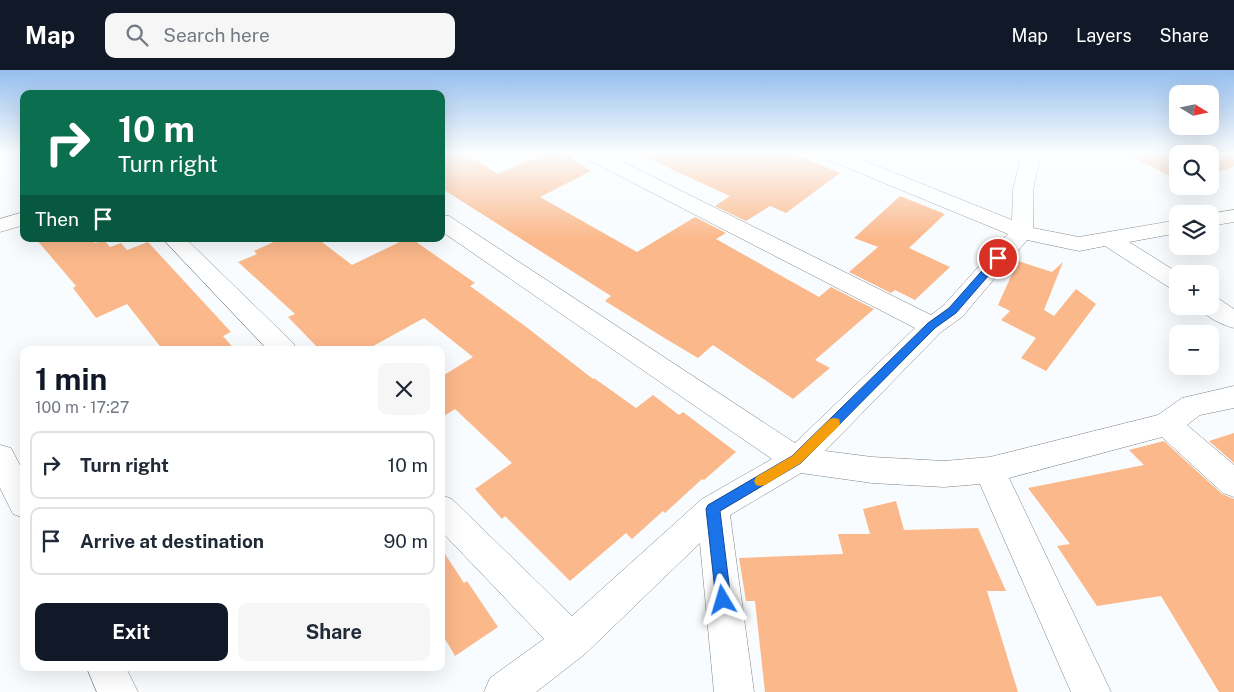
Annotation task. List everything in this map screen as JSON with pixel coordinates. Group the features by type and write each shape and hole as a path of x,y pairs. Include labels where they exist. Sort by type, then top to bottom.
{"street":[{"path":"647,182 932,326"},
{"path":"899,182 1022,232 1079,244 1169,228"},
{"path":"504,692 572,642 713,509 797,460 932,326 953,311 1022,232 1025,182"},
{"path":"1219,218 1234,216"},
{"path":"0,226 20,219"},
{"path":"445,224 797,460 872,470 944,474 990,470 1167,424 1192,406 1234,397"},
{"path":"1108,238 1169,277"},
{"path":"177,242 280,346"},
{"path":"1219,310 1234,320"},
{"path":"1167,424 1234,484"},
{"path":"0,457 20,496"},
{"path":"990,470 1091,692"},
{"path":"713,509 734,692"},
{"path":"445,513 572,642"},
{"path":"108,671 118,692"}],"building":[{"path":"445,182 569,182 540,197 637,252 695,217 726,233 716,239 819,297 831,287 874,309 815,360 830,368 793,399 713,345 698,358 605,301 611,296 445,191"},
{"path":"699,182 828,182 786,213 770,206 746,221 715,206 730,196"},
{"path":"900,196 945,214 909,248 950,267 915,300 895,290 891,293 849,272 878,247 854,238"},
{"path":"39,242 106,242 110,247 121,243 127,250 148,242 231,332 223,336 232,346 160,346 127,304 96,318 73,288 76,286"},
{"path":"274,242 322,242 352,265 400,242 416,242 475,283 470,286 593,379 636,408 653,395 679,415 683,412 736,452 704,480 702,479 665,513 663,511 632,539 626,533 570,581 505,516 502,519 475,489 512,463 455,409 445,415 445,374 473,357 424,318 373,346 316,346 288,317 295,314 238,262 257,254 254,251"},
{"path":"1018,261 1052,272 1063,262 1044,310 1054,316 1076,289 1096,304 1046,371 1021,358 1036,338 1001,320 1010,311 998,305"},
{"path":"1234,433 1234,463 1209,441"},
{"path":"1164,441 1222,494 1234,499 1234,692 1219,692 1161,596 1097,606 1057,546 1070,544 1028,488 1144,465 1129,450"},
{"path":"896,501 904,530 978,528 1006,591 987,591 1018,692 765,692 755,601 746,601 739,558 843,554 838,534 870,534 863,509"},
{"path":"445,554 464,583 467,581 498,627 455,656 445,639"}],"slow traffic":[{"path":"760,481 797,460 834,423"}],"route":[{"path":"723,600 713,509 797,460 932,326 953,311 998,258"}]}
